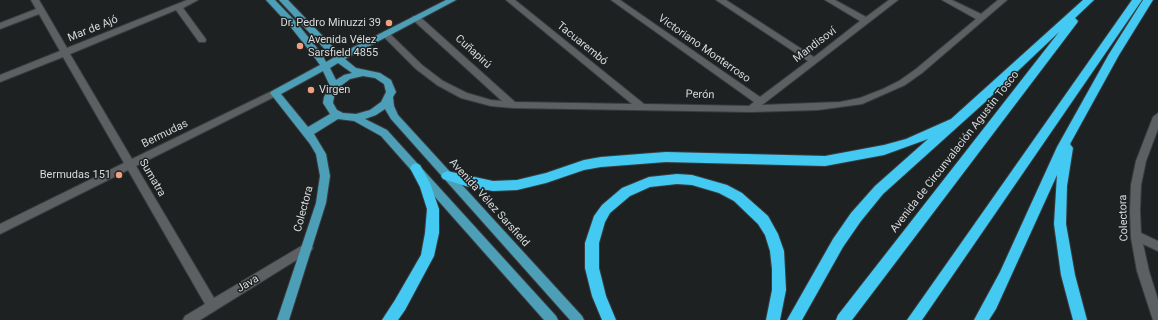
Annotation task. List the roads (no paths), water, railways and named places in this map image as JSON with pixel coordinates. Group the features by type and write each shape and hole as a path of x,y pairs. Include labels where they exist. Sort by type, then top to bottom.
{"highway":[{"path":"794,320 838,243 856,217 879,190 1089,0"},
{"name":"Avenida de Circunvalación Agustín Tosco","path":"843,320 1089,0"},
{"path":"914,320 1137,0"},
{"path":"981,320 1005,276 1051,171 1071,131 1114,54 1148,0"},
{"path":"447,176 493,186 524,183 601,162 666,157 824,161 884,150 910,142 955,122"},
{"path":"1071,131 1061,186 1060,224 1068,275 1080,320"},
{"path":"388,320 400,305 427,256 432,233 433,209 426,187 416,168"},
{"path":"609,320 599,296 592,268 592,243 599,220 606,209 626,192 649,182 677,179 698,181 722,189 742,201 763,220 771,234 777,251 780,269 779,290 773,320"}],"main road":[{"path":"270,0 293,24 319,56 335,86"},
{"path":"283,0 339,59 353,70 363,74"},
{"name":"Bermudas","path":"275,93 384,34 452,0"},
{"path":"363,74 377,75 388,82 391,92 389,98 380,109 373,113 356,118 348,118 338,114 328,103 331,92 335,86 347,77 363,74"},
{"name":"Colectora","path":"275,93 307,133 321,154 325,176 321,203 283,320"},
{"name":"Avenida Vélez Sarsfield","path":"389,98 389,106 394,117 578,320"},
{"path":"307,133 338,114"},
{"path":"356,118 384,133 552,320"}],"street":[{"name":"Sumatra","path":"35,0 212,306"},
{"name":"Mar de Ajó","path":"0,79 194,0"},
{"name":"Tacuarembó","path":"510,0 641,106"},
{"name":"Victoriano Monterroso","path":"615,0 760,102"},
{"path":"720,0 814,61"},
{"path":"829,0 866,21"},
{"name":"Mandisoví","path":"751,109 894,0"},
{"path":"946,0 981,18"},
{"name":"Perón","path":"384,34 419,67 450,90 491,103 514,105 751,109 840,105 862,101 902,83 919,71 1003,0"},
{"path":"178,7 202,40"},
{"path":"0,26 41,10"},
{"name":"Cuñapirú","path":"416,18 514,105"},
{"name":"Bermudas","path":"0,229 275,93"},
{"name":"Colectora","path":"1158,117 1141,161 1136,185 1135,211 1136,236 1143,271 1158,318"},
{"path":"1136,236 1158,246"},
{"name":"Java","path":"189,320 307,248"}],"place":[{"name":"Dr. Pedro Minuzzi 39","path":"389,23"},
{"name":"Avenida Vélez Sarsfield 4855","path":"300,46"},
{"name":"Virgen","path":"311,90"},
{"name":"Bermudas 151","path":"119,175"}]}
